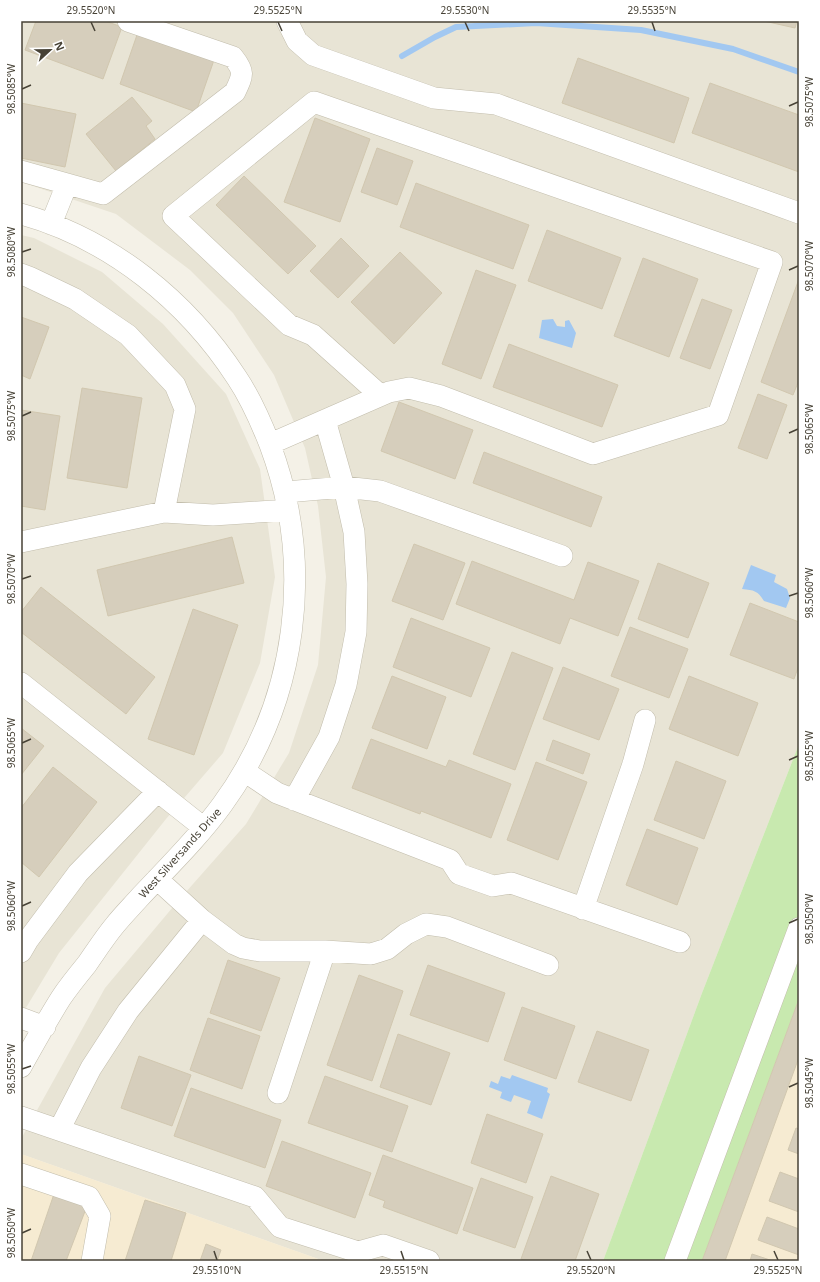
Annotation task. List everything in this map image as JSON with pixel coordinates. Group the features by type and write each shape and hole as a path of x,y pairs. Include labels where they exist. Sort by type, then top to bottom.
{"street":[{"path":"21,171 103,194 235,92 242,77 241,67 233,57 128,21"},
{"path":"287,21 297,41 313,56 434,98 496,104 799,213"},
{"path":"270,444 380,395 409,388 441,396 593,454 718,415 772,262 314,102 173,216 289,325 313,335 380,395"},
{"path":"50,224 67,184"},
{"name":"West Silversands Drive","path":"21,214 70,232 105,250 138,272 170,297 192,319 223,356 245,389 263,425 277,462 287,501 293,540 296,580 294,620 287,659 277,698 266,728 244,771 204,828 116,924 62,998 21,1067"},
{"path":"21,274 75,299 128,335 176,385 185,409 164,512"},
{"path":"294,800 328,736 346,685 356,632 357,584 354,532 344,487 325,420"},
{"path":"21,542 164,512 213,514 287,501 344,487 380,491 562,556"},
{"path":"21,683 204,828"},
{"path":"583,908 633,764 645,720"},
{"path":"244,771 277,793 450,860 459,874 494,886 511,883 680,942"},
{"path":"21,952 28,940 78,873 158,791"},
{"path":"157,879 202,920 234,944 243,948 260,951 325,951 371,954 387,949 406,934 426,924 447,927 548,965"},
{"path":"59,1130 91,1068 128,1011 202,920"},
{"path":"676,1261 799,928"},
{"path":"278,1093 325,951"},
{"path":"21,1018 45,1027"},
{"path":"21,1117 255,1197 280,1227 358,1252 383,1245 429,1261"},
{"path":"21,1174 89,1197 100,1216 92,1261"}],"shaded area":[{"path":"21,21 799,21 799,744 702,993 603,1261 324,1261 21,1154 21,1139 105,988 178,901 246,824 289,753 318,665 326,577 318,506 305,448 274,375 233,313 190,270 116,214 21,182"},
{"path":"21,235 34,238 102,272 163,324 226,394 260,469 275,577 260,663 223,753 166,819 59,953 21,1016"},
{"path":"799,999 799,1261 702,1261"},
{"path":"21,1154 324,1261 21,1261"}],"green space":[{"path":"799,744 799,999 702,1261 603,1261 702,993"}],"water":[{"path":"553,319 557,326 565,327 565,321 569,320 576,333 572,348 539,338 542,320"},
{"path":"751,565 776,575 774,582 787,589 790,598 786,608 764,601 760,595 755,592 742,589"},
{"path":"512,1075 548,1088 547,1092 550,1094 542,1119 527,1113 531,1101 514,1095 511,1102 500,1098 502,1092 489,1087 491,1081 498,1084 501,1076 510,1079"}],"building":[{"path":"36,21 105,21 122,27 103,79 25,50"},
{"path":"764,21 797,21 795,28"},
{"path":"138,32 214,60 196,112 120,84"},
{"path":"578,58 689,98 674,143 562,103"},
{"path":"710,83 799,115 799,172 692,133"},
{"path":"132,97 152,121 146,126 155,139 116,171 86,134"},
{"path":"21,103 76,114 65,167 21,158"},
{"path":"315,118 370,139 340,222 284,202"},
{"path":"377,148 413,161 397,205 361,192"},
{"path":"244,176 316,246 288,274 216,205"},
{"path":"416,183 529,225 513,269 400,227"},
{"path":"547,230 621,258 602,309 528,281"},
{"path":"341,238 369,266 338,298 310,271"},
{"path":"400,252 442,293 394,344 351,302"},
{"path":"643,258 698,279 669,357 614,336"},
{"path":"476,270 516,285 481,379 442,364"},
{"path":"799,279 799,380 793,395 761,382"},
{"path":"702,299 732,310 710,369 680,358"},
{"path":"21,317 49,327 30,379 21,375"},
{"path":"509,344 618,385 602,427 493,387"},
{"path":"82,388 142,398 127,488 67,478"},
{"path":"758,394 787,405 767,459 738,448"},
{"path":"399,402 473,430 455,479 381,451"},
{"path":"21,410 60,416 45,510 21,506"},
{"path":"484,452 602,497 591,527 473,483"},
{"path":"232,537 244,583 108,616 97,570"},
{"path":"414,544 465,563 443,620 392,601"},
{"path":"472,561 574,600 588,562 639,581 618,636 570,618 560,644 456,604"},
{"path":"658,563 709,583 688,638 638,619"},
{"path":"41,587 155,677 126,714 21,632 21,612"},
{"path":"750,603 799,622 799,665 794,679 730,655"},
{"path":"193,609 238,625 194,755 148,739"},
{"path":"411,618 490,648 471,697 393,667"},
{"path":"630,627 688,649 669,698 611,676"},
{"path":"512,652 553,668 515,770 473,754"},
{"path":"563,667 619,689 599,740 543,719"},
{"path":"392,676 446,697 427,749 372,728"},
{"path":"689,676 758,703 738,756 669,729"},
{"path":"21,728 44,746 21,775"},
{"path":"371,739 446,767 449,760 511,784 491,838 421,811 420,814 352,788"},
{"path":"553,740 590,754 583,774 546,760"},
{"path":"676,761 726,781 704,839 654,820"},
{"path":"536,762 587,782 558,860 507,840"},
{"path":"53,767 97,802 39,877 21,862 21,808"},
{"path":"647,829 698,848 677,905 626,885"},
{"path":"228,960 280,978 261,1031 210,1013"},
{"path":"428,965 505,993 488,1042 410,1015"},
{"path":"359,975 403,991 372,1081 327,1065"},
{"path":"799,999 799,1057 725,1261 702,1261"},
{"path":"522,1007 575,1026 556,1079 504,1060"},
{"path":"208,1018 260,1036 242,1089 190,1070"},
{"path":"597,1031 649,1050 631,1101 578,1082"},
{"path":"398,1034 450,1053 431,1105 380,1087"},
{"path":"139,1056 191,1075 172,1126 121,1108"},
{"path":"325,1076 408,1106 392,1152 308,1123"},
{"path":"191,1088 281,1120 265,1168 174,1136"},
{"path":"487,1114 543,1134 526,1183 471,1163"},
{"path":"796,1128 799,1129 799,1154 788,1150"},
{"path":"282,1141 371,1173 355,1218 266,1186"},
{"path":"383,1155 473,1188 457,1234 383,1207 385,1201 369,1195"},
{"path":"780,1172 799,1179 799,1212 769,1201"},
{"path":"551,1176 599,1194 575,1261 528,1261 521,1259"},
{"path":"481,1178 533,1197 515,1248 463,1230"},
{"path":"54,1194 87,1206 66,1261 31,1261"},
{"path":"145,1200 186,1213 171,1261 125,1261"},
{"path":"767,1217 799,1229 799,1255 758,1240"},
{"path":"206,1244 221,1250 217,1261 200,1261"},
{"path":"752,1254 773,1261 750,1261"}],"waterway":[{"path":"402,56 456,27 536,23 641,30 733,49 799,72"}]}
